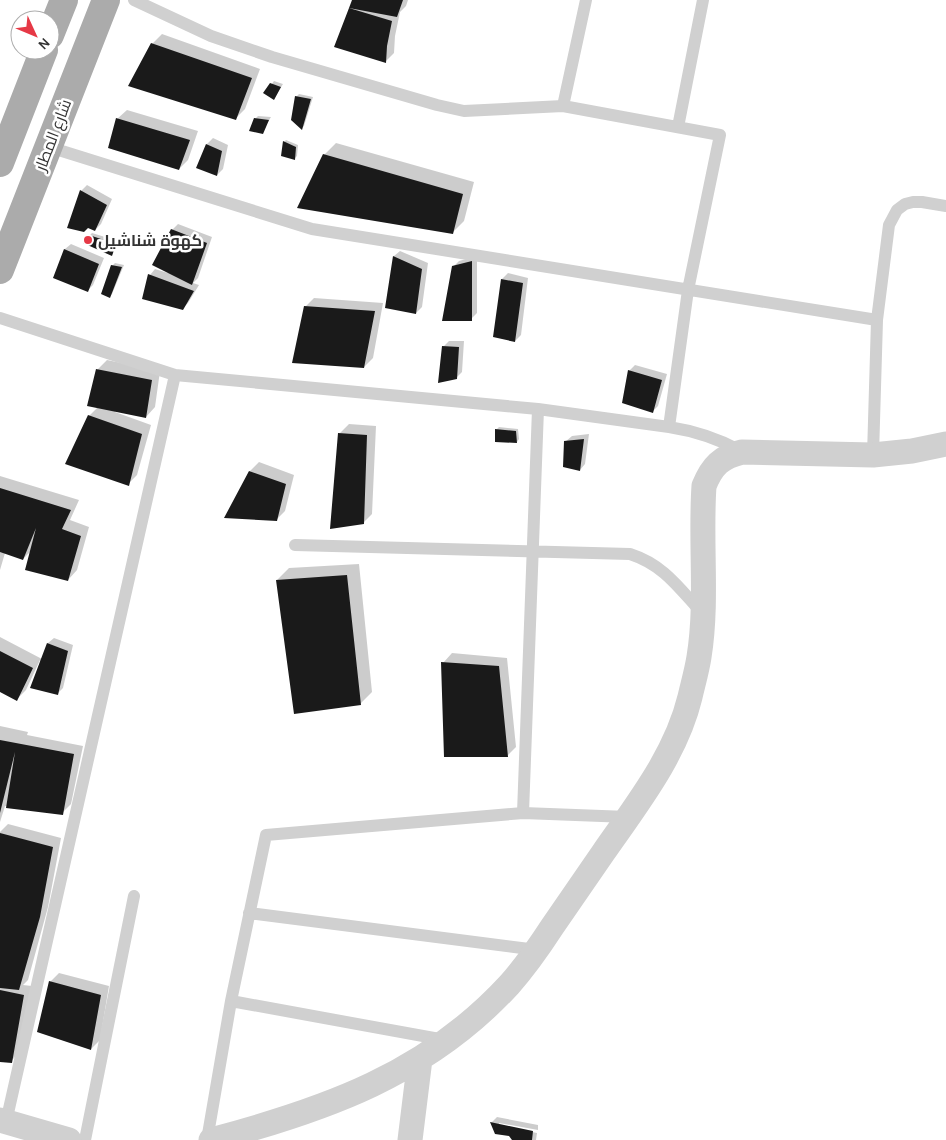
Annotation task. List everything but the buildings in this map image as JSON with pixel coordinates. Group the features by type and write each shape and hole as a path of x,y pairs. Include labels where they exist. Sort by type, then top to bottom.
{"main road":[{"name":"شارع المطار","path":"0,270 106,0"},
{"path":"0,163 40,60"}],"street":[{"path":"209,1140 258,1128 341,1100 382,1081 420,1059 448,1041 481,1014 511,984 537,950 653,780 674,742 690,700 699,657 702,613 704,486 710,473 718,463 730,455 742,452 873,455 912,451 946,444"},
{"path":"410,1140 420,1059"},
{"path":"3,1121 69,1140"}],"lane":[{"path":"134,0 211,36 272,57 437,105 464,111 563,106 720,135 688,290 669,427"},
{"path":"563,106 586,0"},
{"path":"678,127 703,0"},
{"path":"48,147 312,229 877,320"},
{"path":"873,455 877,320 889,225 892,216 905,204 922,202 946,206"},
{"path":"0,318 175,376 538,410 669,427 707,435 742,452"},
{"path":"3,1121 175,376"},
{"path":"523,813 538,410"},
{"path":"295,545 615,552 630,554 645,558 658,566 702,613"},
{"path":"209,1140 231,1001 266,835 523,813 628,817"},
{"path":"85,1140 134,896"},
{"path":"249,913 537,950"},
{"path":"231,1001 448,1041"}],"place":[{"name":"كهوة شناشيل","path":"88,240"}]}
